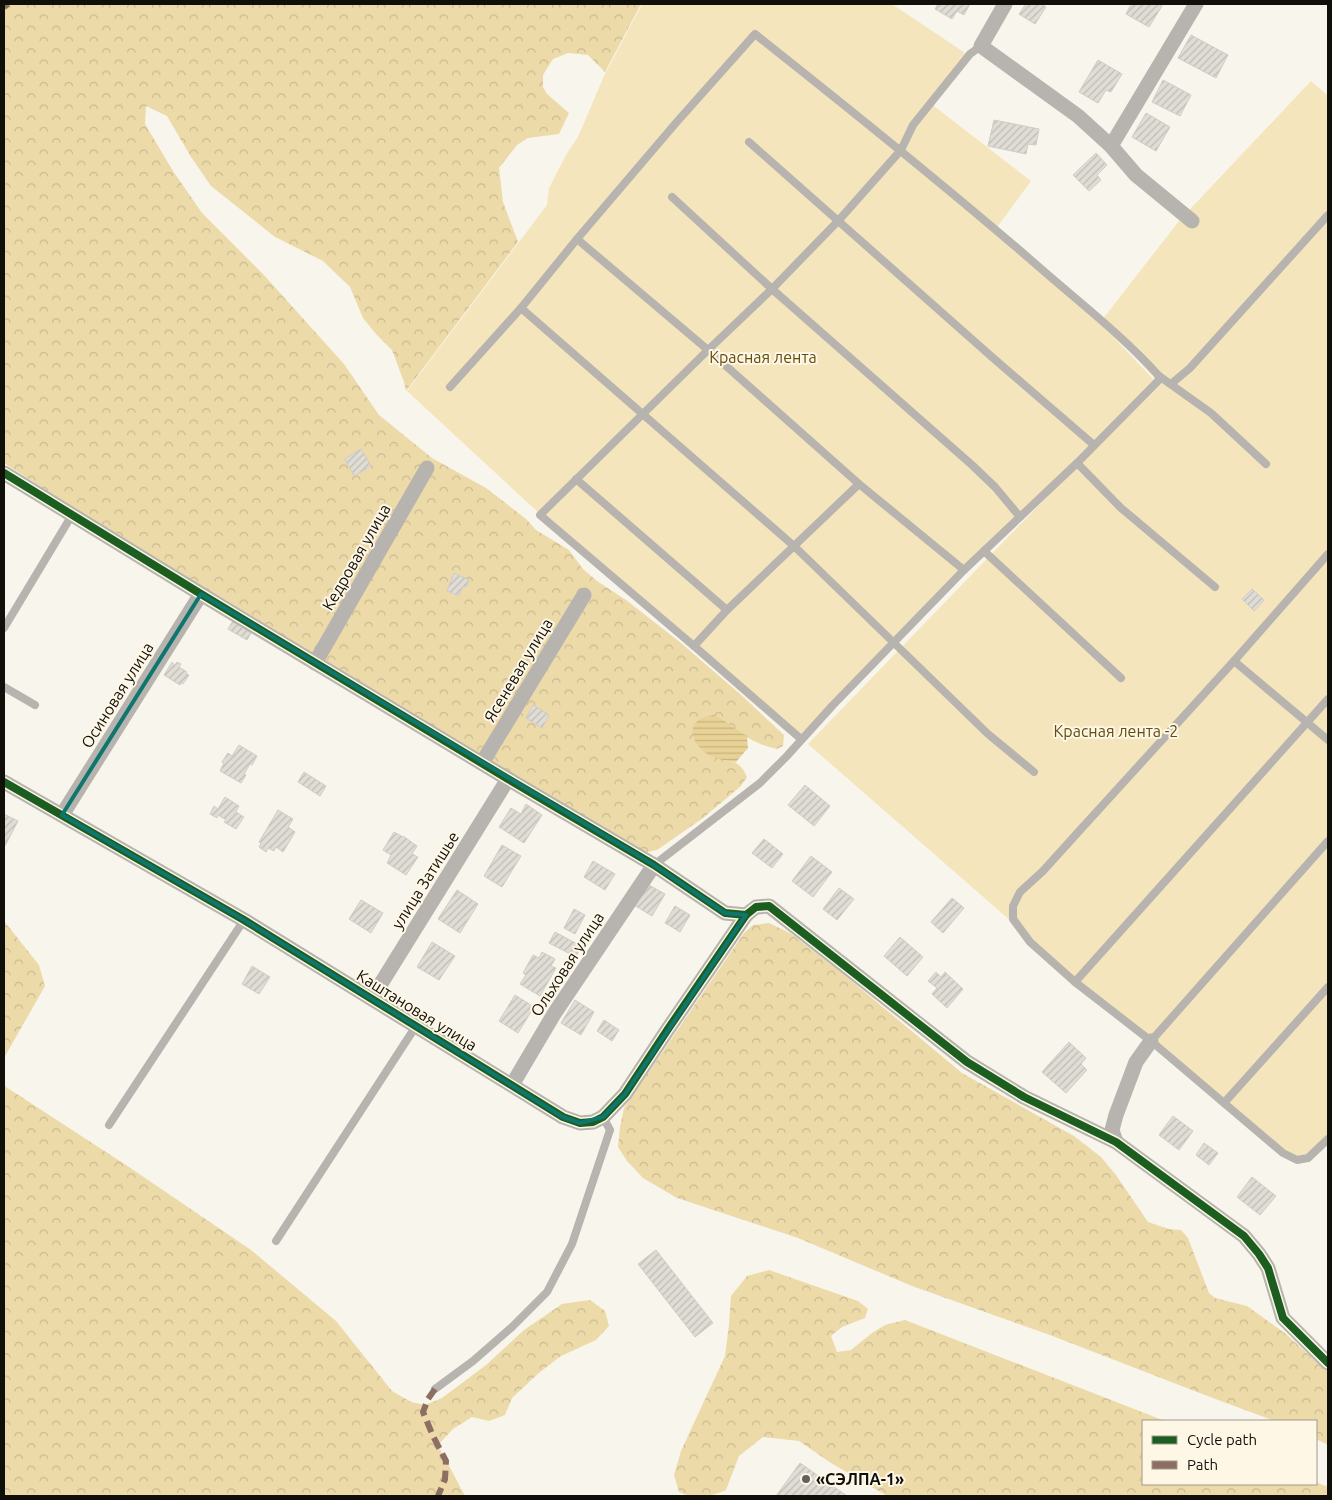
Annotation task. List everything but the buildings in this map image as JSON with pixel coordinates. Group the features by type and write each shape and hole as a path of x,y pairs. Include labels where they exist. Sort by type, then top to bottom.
{"street":[{"path":"1005,4 981,46 1078,116 1111,146 1136,175 1192,221"},
{"path":"1111,146 1196,4"},
{"name":"Кедровая улица","path":"315,663 427,468"},
{"path":"4,473 482,764 654,865 724,913 746,915"},
{"name":"Осиновая улица","path":"62,815 201,594"},
{"name":"Ясеневая улица","path":"482,764 584,595"},
{"name":"улица Затишье","path":"372,998 508,779"},
{"name":"Каштановая улица","path":"4,782 244,920 563,1117 580,1123 593,1122 603,1117"},
{"name":"Ольховая улица","path":"512,1086 554,1014 654,865"},
{"path":"603,1117 625,1094 746,915 756,907 769,906 967,1062 1024,1097 1116,1142 1244,1236 1268,1268 1284,1318 1328,1363"},
{"path":"1116,1142 1112,1130 1116,1115 1136,1062 1151,1041"}],"lane":[{"path":"450,386 521,308 675,124 755,34 901,150 1095,316 1149,364 1159,376 1211,413 1266,464"},
{"path":"801,739 540,515 772,289 839,220 901,150 914,125 970,54 981,46"},
{"path":"750,142 985,351 1094,445"},
{"path":"672,196 772,289 972,465 995,487 1020,517"},
{"path":"1170,384 1190,368 1328,215"},
{"path":"577,239 708,350 859,484 964,570"},
{"path":"521,308 794,546 988,734 1034,772"},
{"path":"654,865 760,783 964,570 1077,463 1158,381 1159,376"},
{"path":"1077,463 1121,508 1215,587"},
{"path":"576,479 727,610"},
{"path":"694,646 727,610 859,484"},
{"path":"4,628 72,515"},
{"path":"984,551 1121,678"},
{"path":"1328,554 1234,661 1043,871 1020,892 1013,906 1013,919 1030,942 1075,982 1151,1041 1283,1153 1297,1160 1308,1158 1328,1139"},
{"path":"1234,661 1328,740"},
{"path":"4,687 35,705"},
{"path":"1075,982 1328,699"},
{"path":"1151,1041 1328,841"},
{"path":"109,1125 244,920"},
{"path":"1224,1103 1328,987"},
{"path":"276,1241 416,1026"},
{"path":"435,1389 499,1338 547,1292 572,1244 610,1130 603,1117"}],"highlighted area":[{"path":"201,594 654,865 725,913 746,915 625,1094 603,1117 580,1123 563,1117 244,920 62,815"}],"green space":[{"path":"4,4 641,4 605,72 588,55 568,53 553,59 543,75 543,87 547,94 569,113 559,134 528,138 517,145 499,168 503,202 518,242 406,391 392,350 363,318 350,287 323,261 275,237 211,186 167,116 146,106 145,124 173,171 202,213 263,274 344,364 379,415 432,458 486,488 526,519 536,530 569,550 583,569 597,581 626,600 681,643 740,694 784,735 783,746 777,749 762,745 741,734 722,719 724,760 738,764 747,777 741,786 703,818 657,850 643,853 83,514 4,463"},
{"name":"Красная лента","path":"642,4 892,4 968,55 930,103 1031,181 995,230 1100,323 1155,381 1025,508 801,738 540,514 407,391 547,205 549,188 566,155 578,137 604,76"},
{"name":"Красная лента -2","path":"1311,81 1328,96 1328,1139 1321,1147 1297,1160 1075,982 1020,929 808,744 1158,382 1102,320 1179,221"},
{"path":"4,921 39,965 45,986 4,1058"},
{"path":"769,923 790,933 837,969 962,1073 1074,1136 1101,1157 1116,1175 1148,1222 1169,1229 1181,1230 1188,1238 1209,1293 1215,1298 1247,1306 1286,1334 1328,1372 1328,1445 1317,1440 1317,1420 1272,1420 1050,1335 912,1286 798,1238 677,1198 643,1178 627,1161 618,1147 624,1108 744,933 753,925"},
{"path":"4,1084 251,1250 336,1321 392,1391 411,1402 425,1405 442,1398 486,1365 524,1330 562,1304 590,1300 605,1311 609,1326 596,1340 561,1356 540,1372 512,1398 505,1415 489,1421 472,1417 453,1429 438,1445 465,1496 4,1496"},
{"path":"769,1270 858,1301 868,1309 865,1318 842,1327 831,1336 837,1352 851,1350 885,1325 905,1320 1162,1420 1142,1420 1142,1485 1317,1485 1317,1482 1328,1487 1328,1496 887,1496 831,1463 799,1441 763,1437 739,1456 726,1490 702,1497 679,1492 674,1475 681,1451 725,1356 731,1296 747,1276"}],"shaded area":[{"path":"713,715 722,719 747,737 748,748 736,762 722,760 709,755 696,742 692,732 696,722"}],"marked path":[{"path":"4,7 8,4"},
{"path":"435,1389 428,1399 423,1412 446,1461 445,1479 438,1496"}],"cycle path":[{"path":"4,473 201,594 654,865 725,913 746,915 756,907 769,906 967,1062 1024,1097 1116,1142 1244,1236 1268,1268 1283,1318 1328,1363"},
{"path":"4,782 244,920 563,1117 580,1123 593,1122 603,1117 625,1094 746,915"}],"place":[{"name":"«СЭЛПА-1»","path":"806,1479"}]}
